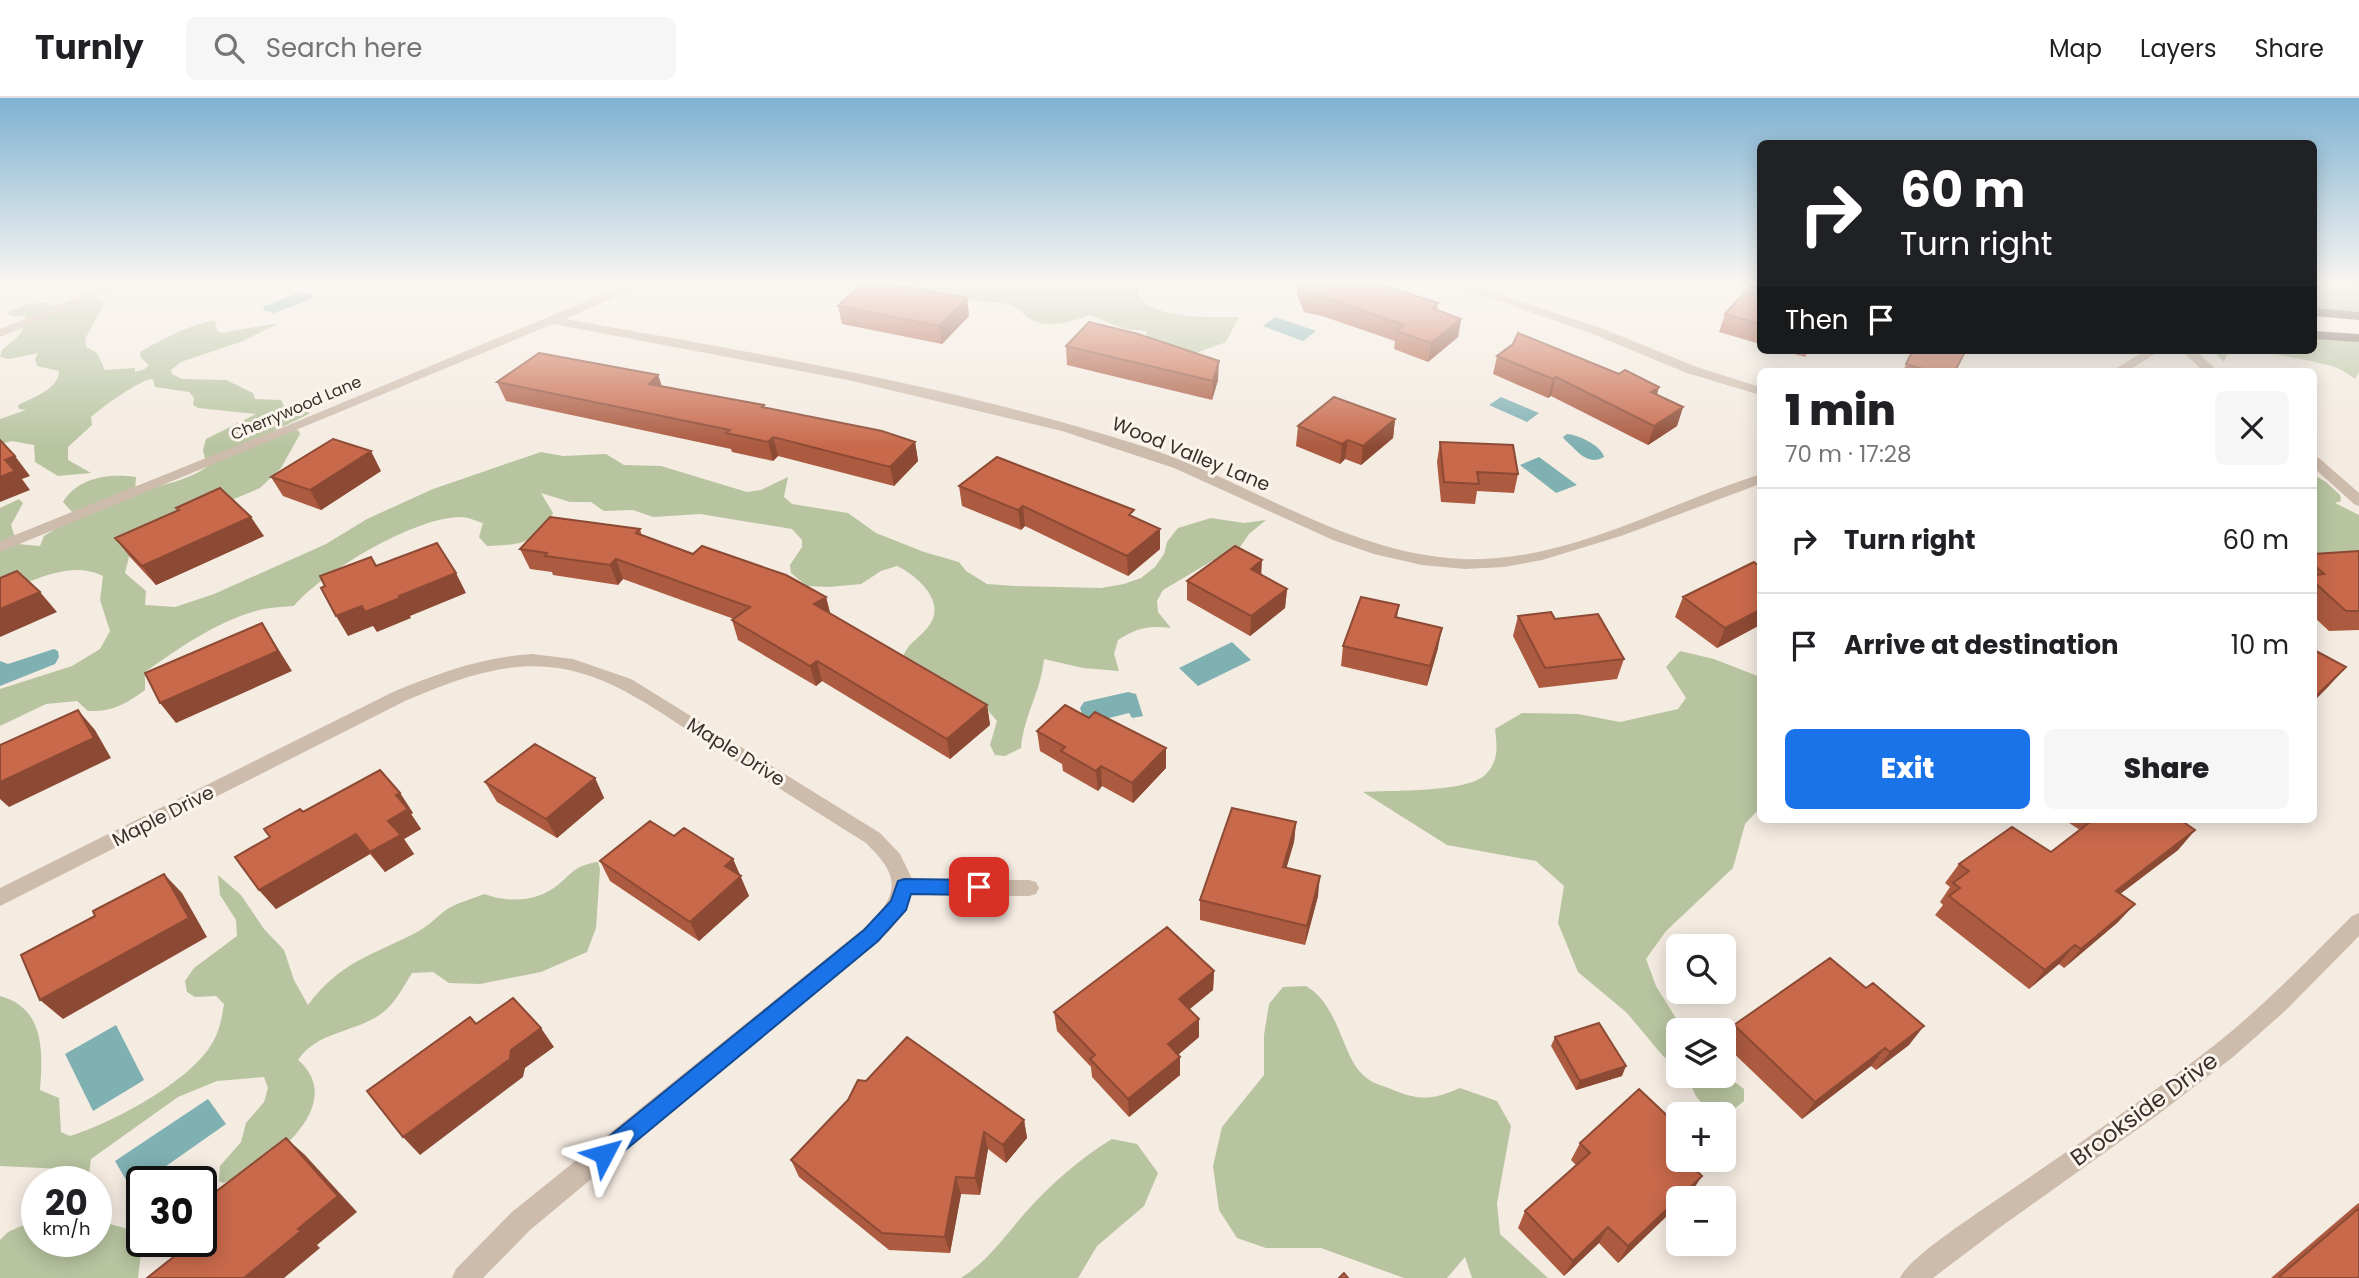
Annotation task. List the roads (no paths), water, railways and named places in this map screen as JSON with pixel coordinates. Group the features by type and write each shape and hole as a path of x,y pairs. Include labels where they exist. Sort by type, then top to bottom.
{"street":[{"name":"Cherrywood Lane","path":"0,547 79,517 512,337"},
{"name":"Wood Valley Lane","path":"646,337 803,366 986,405 1143,452 1358,544 1429,561 1494,564 1568,551 1683,505 1757,480"},
{"path":"1610,337 1692,370 1757,391"},
{"path":"2124,368 2148,354"},
{"path":"2192,354 2208,368"},
{"path":"2317,464 2359,501"},
{"name":"Maple Drive","path":"0,898 422,688 490,666 540,660 590,668 625,683 654,700 873,838 894,859 904,887"},
{"path":"465,1278 521,1222 871,935 899,904 904,887 1029,888"},
{"name":"Brookside Drive","path":"1913,1278 1956,1242 2161,1099 2225,1050 2359,922"}],"water":[{"path":"1293,337 1308,337 1303,341"},
{"path":"1501,397 1539,413 1527,422 1489,405"},
{"path":"1567,434 1589,442 1599,449 1604,457 1592,460 1582,456 1564,439"},
{"path":"1539,457 1577,485 1556,493 1520,465"},
{"path":"1232,642 1251,660 1198,686 1179,668"},
{"path":"54,649 58,651 59,657 55,664 0,686 0,661 8,664"},
{"path":"1128,692 1136,694 1143,716 1132,718 1129,713 1093,722 1084,719 1080,708 1084,702"},
{"path":"116,1025 144,1080 93,1111 65,1054"},
{"path":"208,1099 226,1124 166,1166 126,1166 126,1180 115,1161"}]}
